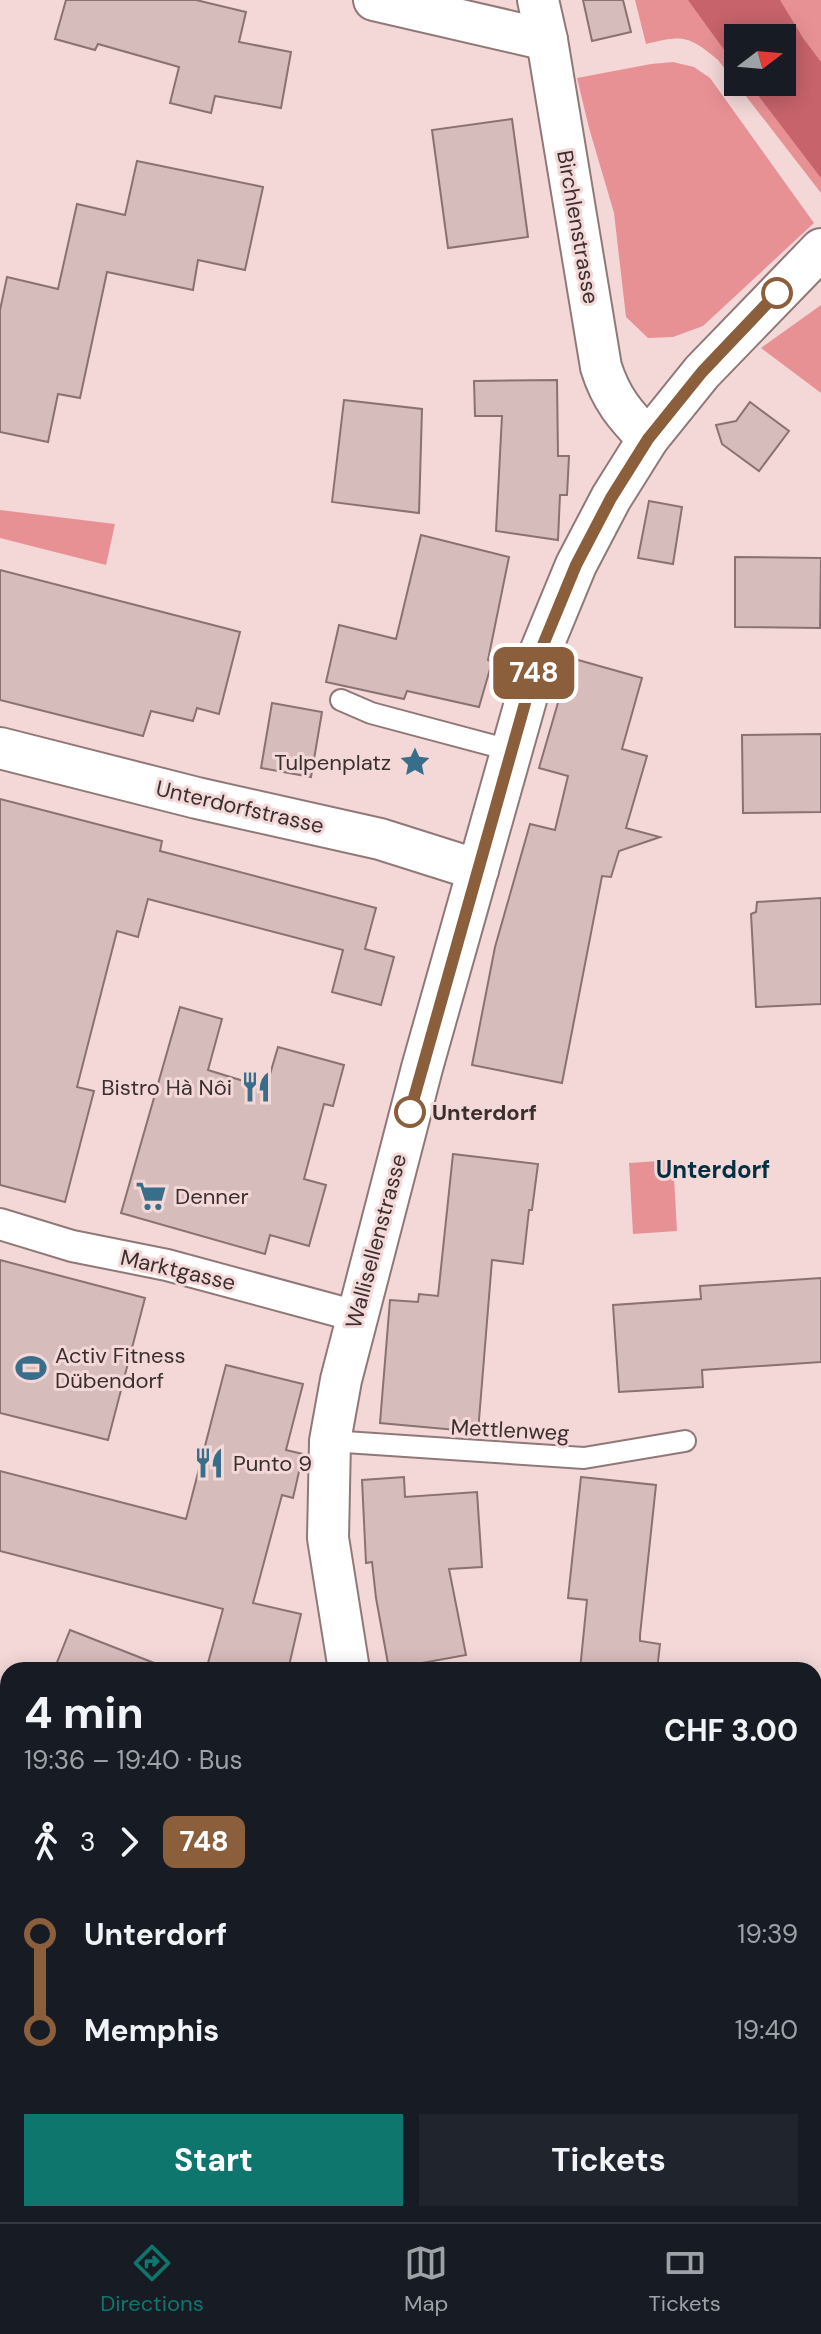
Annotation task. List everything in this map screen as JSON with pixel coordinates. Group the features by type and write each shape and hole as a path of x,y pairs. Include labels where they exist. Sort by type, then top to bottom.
{"street":[{"path":"374,0 547,40"},
{"name":"Birchlenstrasse","path":"538,0 601,367 615,401 648,439"},
{"name":"Wallisellenstrasse","path":"348,1662 328,1538 330,1441 341,1380 425,1054 538,657 576,565 611,498 648,439 702,372 821,249"},
{"name":"Unterdorfstrasse","path":"0,748 197,798 380,839 478,870"},
{"name":"Marktgasse","path":"0,1224 72,1246 167,1265 356,1316"}],"lane":[{"path":"341,700 371,713 513,751"},
{"name":"Mettlenweg","path":"330,1441 584,1458 685,1441"}],"shaded area":[{"path":"635,0 821,0 821,193 746,96 796,96 796,24 724,24 724,68 692,42 669,39 646,44"},
{"path":"688,0 780,0 795,24 724,24 724,50"},
{"path":"796,26 821,62 821,178 759,96 796,96"},
{"path":"673,62 694,67 710,78 814,223 703,326 673,337 648,338 626,317 614,213 577,78"},
{"path":"821,305 821,393 761,348"},
{"path":"0,510 115,524 106,565 0,538"},
{"path":"673,1160 677,1231 633,1234 629,1163"}],"building":[{"path":"66,0 196,0 246,12 239,42 291,52 281,108 215,96 211,113 170,103 179,67 98,44 95,50 55,39"},
{"path":"583,0 623,0 631,32 592,41"},
{"path":"512,119 528,237 448,248 432,130"},
{"path":"137,161 263,187 245,270 198,260 193,290 107,272 80,398 58,394 48,442 0,432 0,310 7,277 58,289 77,204 125,215"},
{"path":"557,380 558,456 569,456 567,495 560,495 558,540 496,531 502,416 475,416 474,381"},
{"path":"344,400 422,409 419,513 332,502"},
{"path":"750,402 789,431 759,471 722,444 716,425 736,421"},
{"path":"649,501 682,507 673,564 638,558"},
{"path":"421,535 509,557 488,660 492,662 479,707 407,691 404,699 326,682 339,625 396,639"},
{"path":"735,557 821,558 820,628 735,627"},
{"path":"0,570 240,632 219,714 197,708 193,721 151,711 143,736 0,700"},
{"path":"571,658 642,678 622,749 647,756 626,828 660,837 619,851 611,877 602,876 562,1083 472,1065 495,947 530,824 555,830 568,776 539,768"},
{"path":"272,703 322,712 311,777 261,768"},
{"path":"821,734 821,812 743,813 742,735"},
{"path":"0,799 162,841 160,851 376,908 365,949 394,957 381,1005 332,992 343,950 148,899 138,937 117,931 77,1087 94,1091 65,1202 0,1185"},
{"path":"821,898 821,1004 756,1007 751,914 756,912 757,902"},
{"path":"180,1007 222,1019 208,1070 266,1088 278,1047 344,1065 333,1106 324,1104 304,1179 326,1185 309,1246 270,1235 265,1254 121,1213"},
{"path":"453,1154 538,1164 523,1264 492,1260 478,1432 380,1423 390,1300 418,1302 419,1294 438,1296"},
{"path":"0,1260 145,1298 108,1440 0,1413"},
{"path":"821,1278 821,1362 702,1370 703,1387 619,1392 613,1305 701,1299 700,1286"},
{"path":"226,1365 303,1384 286,1450 303,1454 293,1498 282,1495 253,1603 301,1614 290,1662 208,1662 223,1609 0,1551 0,1471 186,1519"},
{"path":"404,1477 405,1497 477,1492 482,1567 449,1569 466,1655 428,1662 388,1662 372,1562 366,1563 362,1480"},
{"path":"581,1477 656,1485 640,1641 660,1644 658,1662 581,1662 587,1600 568,1598"},
{"path":"70,1630 152,1662 57,1662"}],"bus line":[{"name":"748","path":"410,1112 538,657 576,565 611,498 648,439 702,372 777,293"}],"place":[{"name":"Tulpenplatz","path":"415,762"},
{"name":"Bistro Hà Nôi","path":"256,1087"},
{"name":"Unterdorf","path":"410,1112"},
{"name":"Denner","path":"151,1196"},
{"name":"Activ Fitness Dübendorf","path":"31,1368"},
{"name":"Punto 9","path":"209,1463"}],"district":[{"name":"Unterdorf","path":"713,1169"}]}
